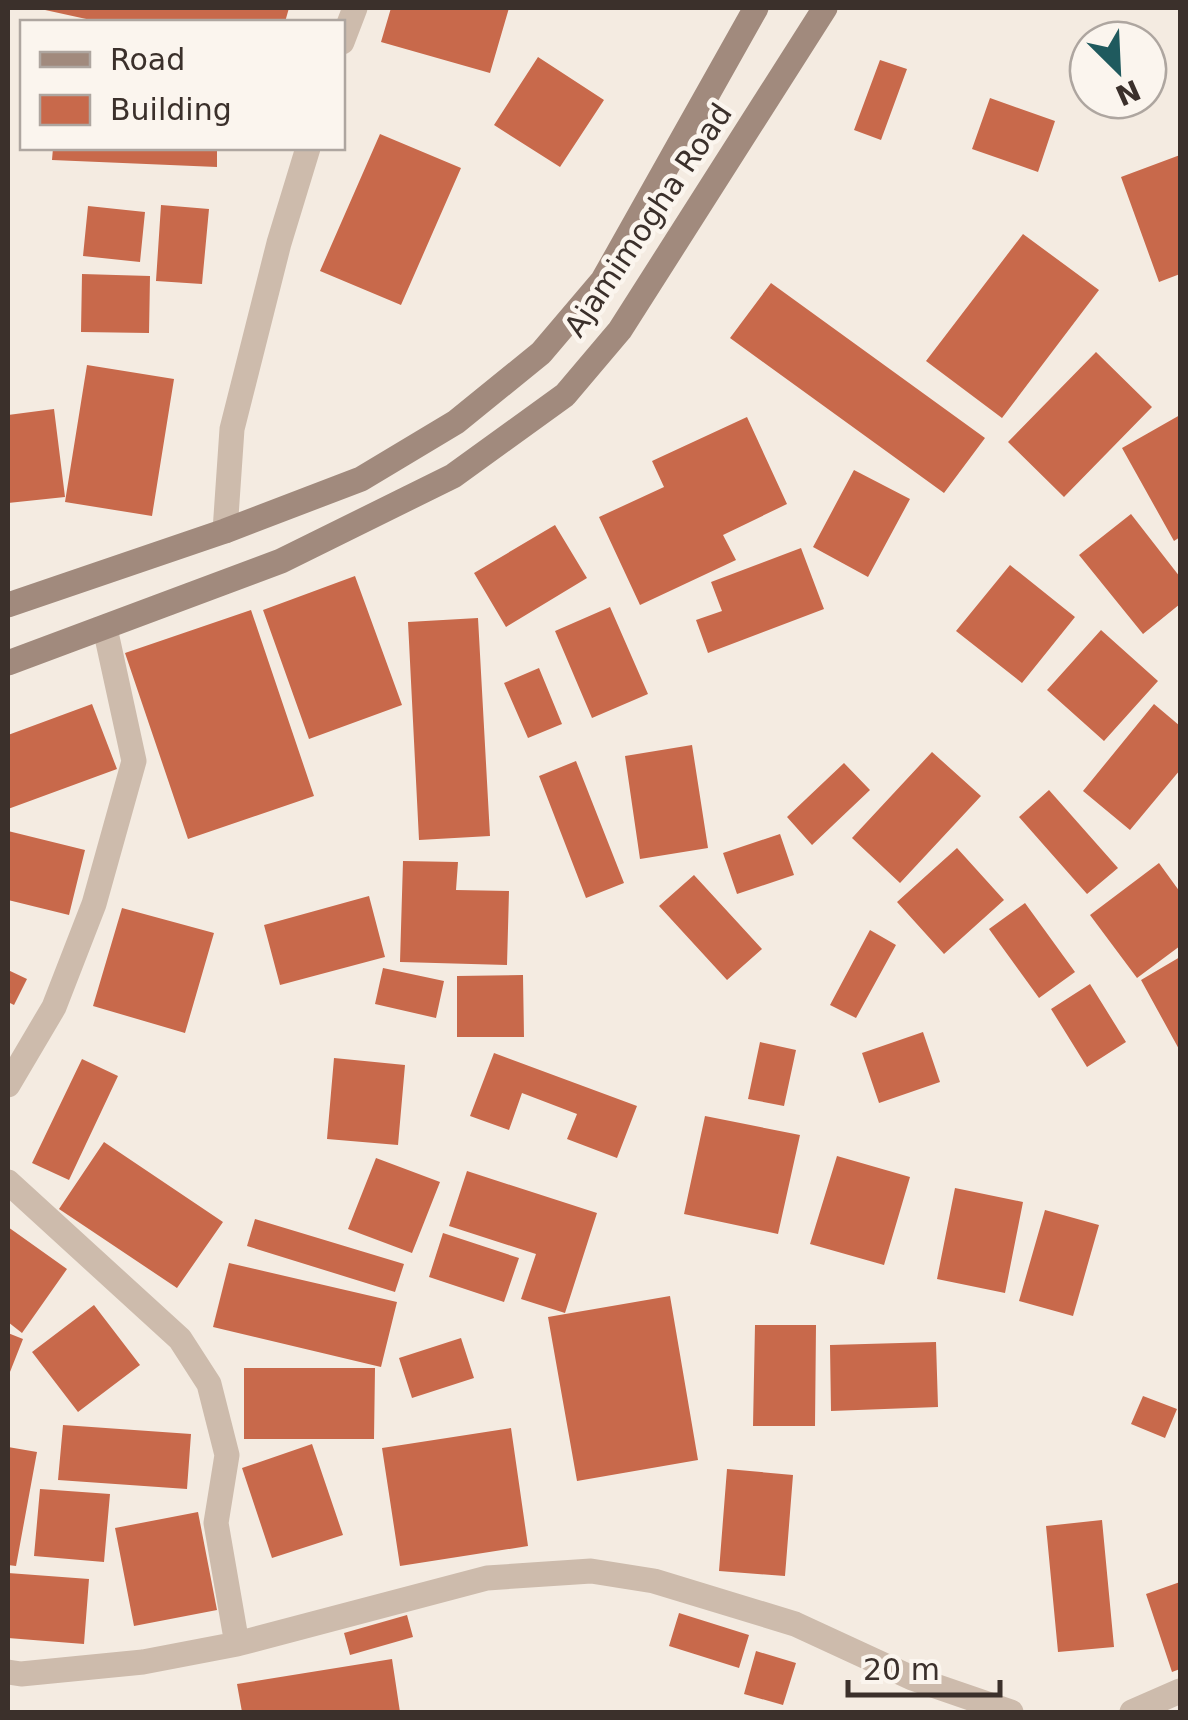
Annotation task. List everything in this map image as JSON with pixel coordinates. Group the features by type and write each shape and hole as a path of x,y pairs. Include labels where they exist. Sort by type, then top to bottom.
{"main road":[{"name":"Ajamimogha Road","path":"8,605 361,480 456,422 541,353 603,280 756,8"},
{"name":"Ajamimogha Road","path":"8,664 281,561 453,476 564,396 620,330 825,8"}],"street":[{"path":"345,35 356,8"},
{"path":"225,531 232,429 279,243 307,150"},
{"path":"8,1086 54,1006 94,904 134,761 105,628"},
{"path":"8,1182 180,1339 209,1384 227,1455 216,1523 237,1644"},
{"path":"8,1672 143,1662 237,1644 487,1578 591,1571 654,1582 795,1624 912,1678 1011,1712"},
{"path":"1132,1712 1180,1691"}],"building":[{"path":"36,8 289,8 286,20 91,20"},
{"path":"391,8 509,8 490,73 381,42"},
{"path":"538,57 604,100 560,167 494,125"},
{"path":"880,60 907,69 881,140 854,130"},
{"path":"990,98 1055,121 1038,172 972,149"},
{"path":"380,134 461,168 401,305 320,271"},
{"path":"53,150 217,150 217,167 52,160"},
{"path":"1180,155 1180,274 1159,282 1121,177"},
{"path":"161,205 209,209 202,284 156,281"},
{"path":"88,206 145,212 140,262 83,256"},
{"path":"1023,234 1099,290 1002,418 926,361"},
{"path":"82,274 150,276 149,333 81,332"},
{"path":"771,283 985,438 944,493 730,338"},
{"path":"1096,352 1152,407 1064,497 1008,442"},
{"path":"87,365 174,379 152,516 65,502"},
{"path":"54,409 65,497 8,503 8,415"},
{"path":"1180,415 1180,537 1174,541 1122,448"},
{"path":"747,417 787,504 723,535 736,560 640,605 599,517 664,487 652,461"},
{"path":"854,470 910,499 868,577 813,547"},
{"path":"1131,514 1180,577 1180,604 1143,634 1079,555"},
{"path":"555,525 587,578 506,627 474,573"},
{"path":"801,548 824,609 708,653 696,620 722,611 711,582"},
{"path":"1010,565 1075,617 1022,683 956,631"},
{"path":"355,576 402,705 309,739 263,610"},
{"path":"610,607 648,694 592,718 555,631"},
{"path":"251,610 314,796 188,839 125,653"},
{"path":"478,618 490,836 419,840 408,622"},
{"path":"1101,630 1158,681 1104,741 1047,690"},
{"path":"539,668 562,724 528,738 504,683"},
{"path":"92,704 117,769 8,809 8,735"},
{"path":"1154,704 1180,726 1180,770 1130,830 1083,791"},
{"path":"692,745 708,848 640,859 625,756"},
{"path":"932,752 981,796 900,883 852,838"},
{"path":"576,761 624,883 586,898 539,776"},
{"path":"844,763 870,790 812,845 787,817"},
{"path":"1049,790 1118,868 1087,894 1019,817"},
{"path":"8,831 85,850 69,915 8,900"},
{"path":"780,834 794,875 737,894 723,853"},
{"path":"957,848 1004,900 944,954 897,902"},
{"path":"403,861 458,862 456,890 509,891 507,965 400,962"},
{"path":"1159,863 1180,892 1180,946 1137,978 1090,915"},
{"path":"694,875 762,949 727,980 659,906"},
{"path":"369,896 385,957 280,985 264,925"},
{"path":"1025,903 1075,972 1039,998 989,929"},
{"path":"122,908 214,933 185,1033 93,1006"},
{"path":"870,930 896,945 856,1018 830,1005"},
{"path":"1180,957 1180,1051 1141,980"},
{"path":"383,968 444,981 436,1018 375,1004"},
{"path":"8,970 27,979 14,1005 8,1002"},
{"path":"523,975 524,1037 457,1037 457,976"},
{"path":"1090,984 1126,1042 1087,1067 1051,1009"},
{"path":"923,1032 940,1082 879,1103 862,1053"},
{"path":"760,1042 796,1050 784,1106 748,1099"},
{"path":"494,1053 637,1106 617,1158 567,1139 577,1114 522,1093 509,1130 470,1116"},
{"path":"334,1058 405,1065 398,1145 327,1139"},
{"path":"82,1059 118,1076 69,1180 32,1163"},
{"path":"705,1116 800,1135 778,1234 684,1214"},
{"path":"104,1142 223,1222 177,1288 59,1209"},
{"path":"837,1156 910,1177 884,1265 810,1244"},
{"path":"376,1158 440,1182 412,1253 348,1229"},
{"path":"467,1171 597,1213 565,1313 521,1299 536,1254 449,1226"},
{"path":"955,1188 1023,1202 1005,1293 937,1279"},
{"path":"1045,1210 1099,1225 1073,1316 1019,1301"},
{"path":"255,1219 404,1264 395,1292 247,1246"},
{"path":"8,1227 67,1269 22,1333 8,1322"},
{"path":"443,1233 519,1258 504,1302 429,1277"},
{"path":"229,1263 397,1302 381,1367 213,1327"},
{"path":"670,1296 698,1460 577,1481 548,1317"},
{"path":"94,1305 140,1365 78,1412 32,1352"},
{"path":"755,1325 816,1325 815,1426 753,1426"},
{"path":"8,1333 23,1339 8,1377"},
{"path":"461,1338 474,1378 412,1398 399,1358"},
{"path":"936,1342 938,1407 831,1411 830,1345"},
{"path":"244,1368 375,1368 374,1439 244,1439"},
{"path":"1143,1396 1177,1409 1165,1438 1131,1424"},
{"path":"63,1425 191,1434 187,1489 58,1480"},
{"path":"511,1428 528,1546 400,1566 382,1448"},
{"path":"312,1444 343,1535 272,1558 242,1468"},
{"path":"8,1447 37,1452 16,1566 8,1565"},
{"path":"727,1469 793,1475 785,1576 719,1571"},
{"path":"40,1489 110,1494 104,1562 34,1556"},
{"path":"198,1512 217,1610 134,1626 115,1528"},
{"path":"1102,1520 1114,1647 1058,1652 1046,1526"},
{"path":"8,1573 89,1579 84,1644 8,1638"},
{"path":"1180,1582 1180,1669 1172,1672 1146,1594"},
{"path":"679,1613 749,1635 739,1668 669,1646"},
{"path":"407,1615 413,1637 350,1655 344,1633"},
{"path":"756,1651 796,1663 783,1705 744,1694"},
{"path":"392,1659 400,1712 242,1712 237,1684"}]}
